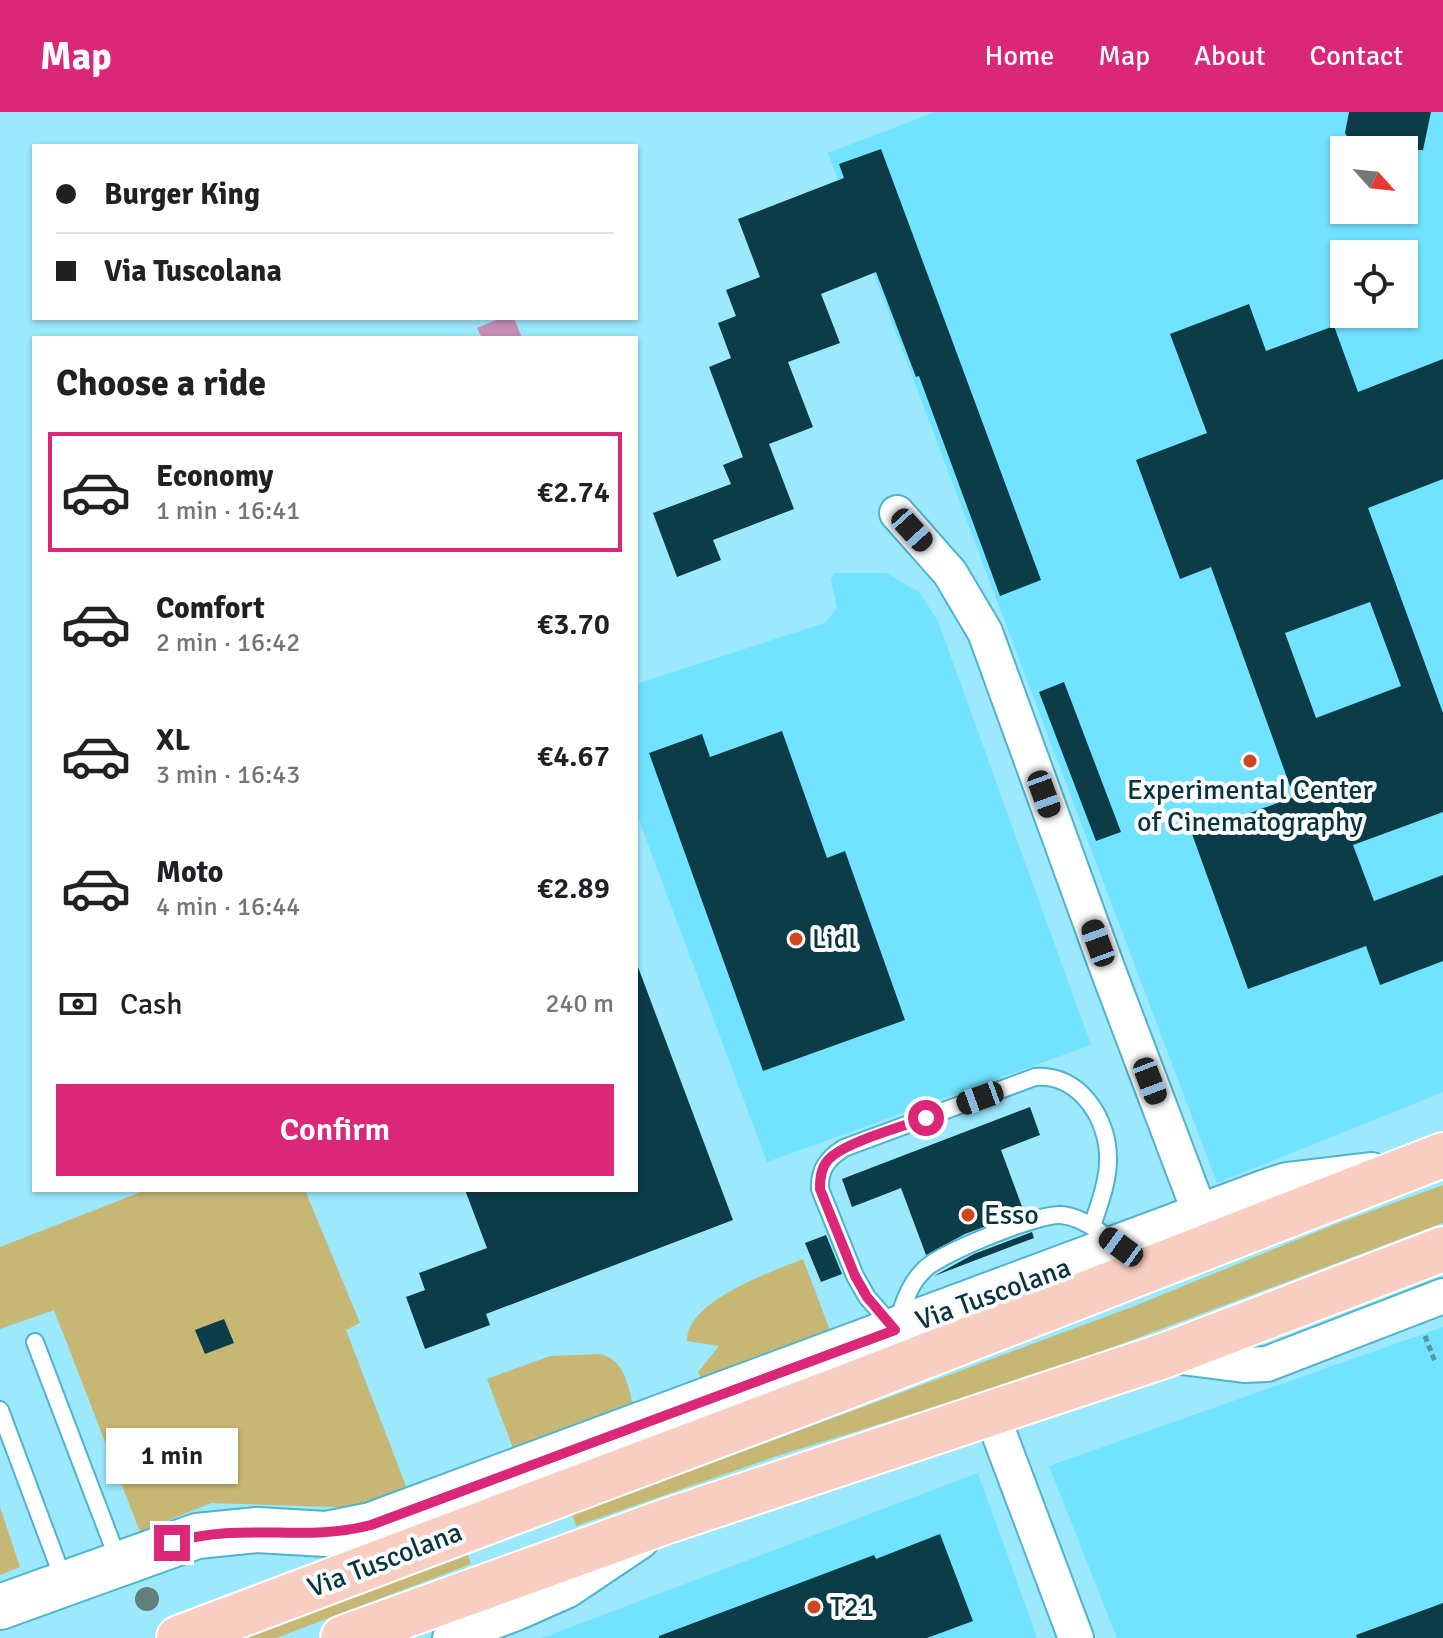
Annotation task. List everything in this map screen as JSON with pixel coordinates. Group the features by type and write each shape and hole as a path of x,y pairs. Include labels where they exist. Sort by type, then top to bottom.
{"main road":[{"name":"Via Tuscolana","path":"179,1638 848,1386 1443,1155"},
{"name":"Via Tuscolana","path":"343,1638 667,1521 1166,1355 1443,1249"}],"street":[{"path":"897,513 950,573 985,632 1201,1216"},
{"name":"Via Tuscolana","path":"0,1607 184,1539 257,1530 326,1534 371,1525 895,1330 1107,1236 1201,1216 1287,1185 1397,1172"},
{"name":"Via Tuscolana","path":"1166,1355 1244,1365 1267,1364 1443,1296"},
{"path":"992,1415 1076,1638"},
{"name":"Via Tuscolana","path":"450,1638 568,1590 614,1561 667,1521"}],"lane":[{"path":"895,1330 867,1297 855,1276 820,1189 825,1164 844,1148 1035,1077 1059,1079 1081,1092 1090,1102 1107,1149 1107,1236"},
{"path":"35,1342 120,1564"},
{"path":"0,1410 65,1583"}],"path":[{"path":"1421,1324 1435,1362"}],"shaded area":[{"name":"Experimental Center of Cinematography","path":"935,112 1443,112 1443,1092 1217,1183 828,153"},
{"path":"496,320 515,320 521,336 481,336 477,328"},
{"path":"834,573 886,573 919,592 938,621 1091,1045 767,1162 638,817 638,683 825,623 837,608 831,580"},
{"path":"1443,1185 1443,1223 1044,1373 777,1456 576,1526 572,1515 1132,1307 1336,1224"},
{"path":"141,1192 306,1192 360,1323 346,1330 409,1494 366,1508 211,1503 140,1532 54,1310 0,1329 0,1247"},
{"path":"803,1259 831,1333 701,1378 698,1372 719,1346 687,1341 690,1327 700,1313 752,1280"},
{"path":"1443,1327 1443,1638 1117,1638 1049,1466"},
{"path":"601,1354 620,1367 633,1403 603,1414 604,1418 513,1448 487,1379 550,1356"},
{"path":"978,1473 1037,1638 542,1638"},
{"path":"0,1507 20,1567 0,1575"},
{"path":"468,1555 471,1564 276,1638 242,1638"}],"building":[{"path":"1349,112 1431,112 1423,150 1418,150 1418,136 1347,136"},
{"path":"881,149 1041,580 1000,596 919,376 916,377 876,272 821,294 840,343 788,362 813,427 769,444 794,509 713,540 721,560 677,577 653,513 731,484 723,465 743,457 709,367 731,358 718,323 736,316 726,290 760,277 738,219 844,178 839,164"},
{"path":"1249,304 1266,351 1335,328 1358,392 1443,359 1443,479 1368,508 1443,713 1443,812 1353,845 1374,901 1443,875 1443,961 1380,985 1366,946 1248,989 1192,834 1294,797 1211,567 1180,579 1136,460 1207,433 1170,334","holes":["1370,602 1401,686 1316,718 1285,633"]},
{"path":"1064,682 1121,832 1096,841 1039,692"},
{"name":"Lidl","path":"782,731 827,858 845,851 905,1020 763,1071 649,753 702,734 710,757"},
{"path":"638,967 733,1220 486,1314 490,1325 425,1349 406,1297 425,1290 419,1273 487,1248 466,1192 638,1192"},
{"path":"1030,1107 1040,1135 1001,1150 1024,1212 965,1234 926,1255 901,1188 852,1207 842,1179"},
{"path":"1032,1232 1034,1238 934,1276 974,1254"},
{"path":"826,1235 842,1274 821,1282 805,1243"},
{"path":"224,1319 234,1343 205,1354 195,1330"},
{"name":"T21","path":"940,1534 973,1621 927,1638 659,1638 874,1555 876,1559"},
{"path":"1443,1603 1443,1638 1357,1638 1356,1635"}],"place":[{"name":"Experimental Center of Cinematography","path":"1250,761"},
{"name":"Lidl","path":"796,939"},
{"name":"Esso","path":"968,1215"},
{"name":"T21","path":"814,1607"}],"route":[{"path":"172,1543 197,1536 238,1531 326,1534 371,1525 895,1330 867,1297 855,1276 820,1189 820,1181 825,1164 844,1148 926,1118"}]}
